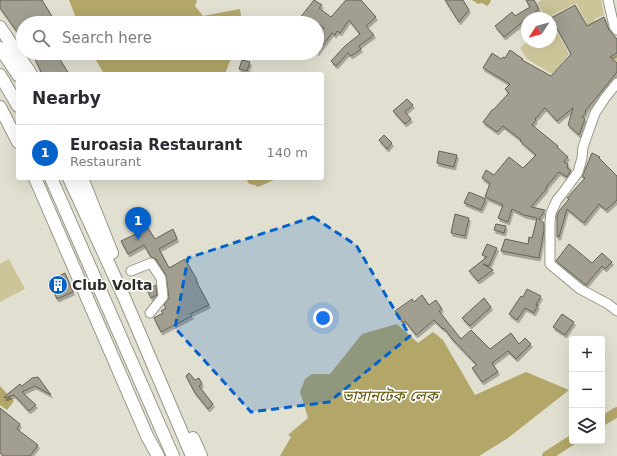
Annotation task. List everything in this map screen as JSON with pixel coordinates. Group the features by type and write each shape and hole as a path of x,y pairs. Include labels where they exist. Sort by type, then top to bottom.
{"main road":[{"path":"0,27 16,52"},
{"path":"0,48 16,72"},
{"path":"21,60 29,72"},
{"path":"0,75 16,103"},
{"path":"0,107 16,138"},
{"path":"36,180 147,436 158,456"},
{"path":"52,180 173,456"},
{"path":"70,180 124,297 192,456"},
{"path":"83,180 118,267 150,336 201,456"}],"street":[{"path":"608,0 614,26 617,30"},
{"path":"617,84 595,113 583,147 578,172 557,200 551,213 550,264 580,288 617,311"},
{"path":"131,271 151,263 161,278 163,297 150,313"},
{"path":"158,456 161,428"}],"highlighted area":[{"path":"313,217 356,245 410,336 329,402 251,412 175,328 188,258"}],"shaded area":[{"path":"542,0 601,0 604,15 595,19 612,57 617,55 617,62 610,59 598,45 576,3 557,13 543,12 537,3"},
{"path":"557,32 569,54 552,74 527,59 520,48 557,48"},
{"path":"9,259 25,289 0,302 0,264"}],"water":[{"path":"69,0 197,0 195,6 203,16 75,16"},
{"path":"472,0 491,0 487,6 482,3 478,4"},
{"path":"240,9 241,16 203,16"},
{"path":"96,60 230,60 226,72 103,72"},
{"path":"247,180 274,180 257,187 249,184"},
{"name":"ভাসানটেক লেক","path":"397,324 418,343 433,332 443,340 475,395 526,372 569,390 508,438 479,456 280,456 291,437 288,435 308,418 300,392 305,379 312,374 330,374 362,334"},
{"path":"0,386 14,401 7,410 0,405"}],"building":[{"path":"0,0 42,0 52,16 16,16 16,30 0,8"},
{"path":"314,0 322,5 319,8 331,17 346,0 361,0 376,17 366,26 374,35 359,46 361,49 351,56 348,53 336,66 331,61 345,46 360,34 349,20 340,33 337,31 335,35 332,33 324,44 324,16 301,16"},
{"path":"445,0 463,0 469,10 459,22"},
{"path":"526,0 534,0 539,9 535,12 522,12 530,7"},
{"path":"575,5 587,26 604,17 609,30 617,39 617,53 610,57 617,63 617,72 585,111 586,112 582,117 585,119 579,135 568,125 573,108 557,121 545,108 535,119 536,120 532,125 558,146 557,147 568,157 564,162 568,164 567,168 571,170 567,177 559,172 531,207 545,210 539,219 544,223 544,230 539,258 501,251 505,239 528,244 529,237 532,238 537,218 524,215 512,209 508,222 498,218 503,205 485,197 490,183 482,178 486,170 494,175 509,157 523,168 536,155 520,141 521,140 503,126 497,132 483,122 492,110 509,93 505,89 510,84 483,68 492,53 501,59 503,57 505,58 510,50 523,59 522,60 551,76 571,54 557,29 557,15"},
{"path":"512,12 515,16 521,12 521,23 504,37 495,26"},
{"path":"35,60 60,60 68,72 41,72"},
{"path":"242,60 250,62 247,71 239,69"},
{"path":"407,99 413,105 405,112 411,119 405,124 393,111"},
{"path":"384,135 392,143 387,149 379,140"},
{"path":"439,151 457,155 454,167 437,163"},
{"path":"592,153 600,157 599,158 617,176 617,200 606,210 599,204 584,223 567,209 559,237 557,237 557,215 569,199 567,198 585,178 582,177"},
{"path":"469,192 486,199 481,210 464,203"},
{"path":"455,214 469,218 465,236 451,233"},
{"path":"496,224 506,226 504,233 494,230"},
{"path":"148,228 155,239 173,229 177,239 159,249 169,268 185,259 209,305 190,314 192,316 161,332 154,318 163,313 161,311 166,308 164,305 169,298 166,275 156,259 151,257 144,245 128,254 121,241"},
{"path":"487,244 497,248 489,266 483,264 493,270 478,281 469,271 487,257 482,255"},
{"path":"569,244 592,263 602,253 612,262 605,269 602,266 586,285 556,261"},
{"name":"Club Volta","path":"65,273 73,292 57,299 49,281"},
{"path":"156,285 157,295 151,298 147,290"},
{"path":"527,289 541,296 534,313 525,308 517,320 509,314 521,296 523,297"},
{"path":"422,295 429,305 436,300 442,309 439,311 461,339 471,330 490,349 511,333 519,344 525,338 531,344 516,359 508,351 492,363 498,372 482,382 472,368 477,365 452,339 444,328 443,329 434,320 416,335 405,321 403,323 395,311 412,299 414,302"},
{"path":"484,298 491,307 470,326 462,318"},
{"path":"562,314 574,322 565,335 553,327"},
{"path":"189,373 195,380 199,378 202,384 199,386 213,404 208,409 195,393 186,376"},
{"path":"38,377 51,395 35,386 22,392 36,405 29,411 14,395 4,397 20,384 22,386 32,378"},
{"path":"0,408 20,424 17,429 38,445 30,456 4,456 0,453"}],"waterway":[{"path":"605,419 617,412"},
{"path":"547,456 569,442"}],"place":[{"name":"Euroasia Restaurant","path":"138,240"},
{"name":"Club Volta","path":"58,285"}]}
